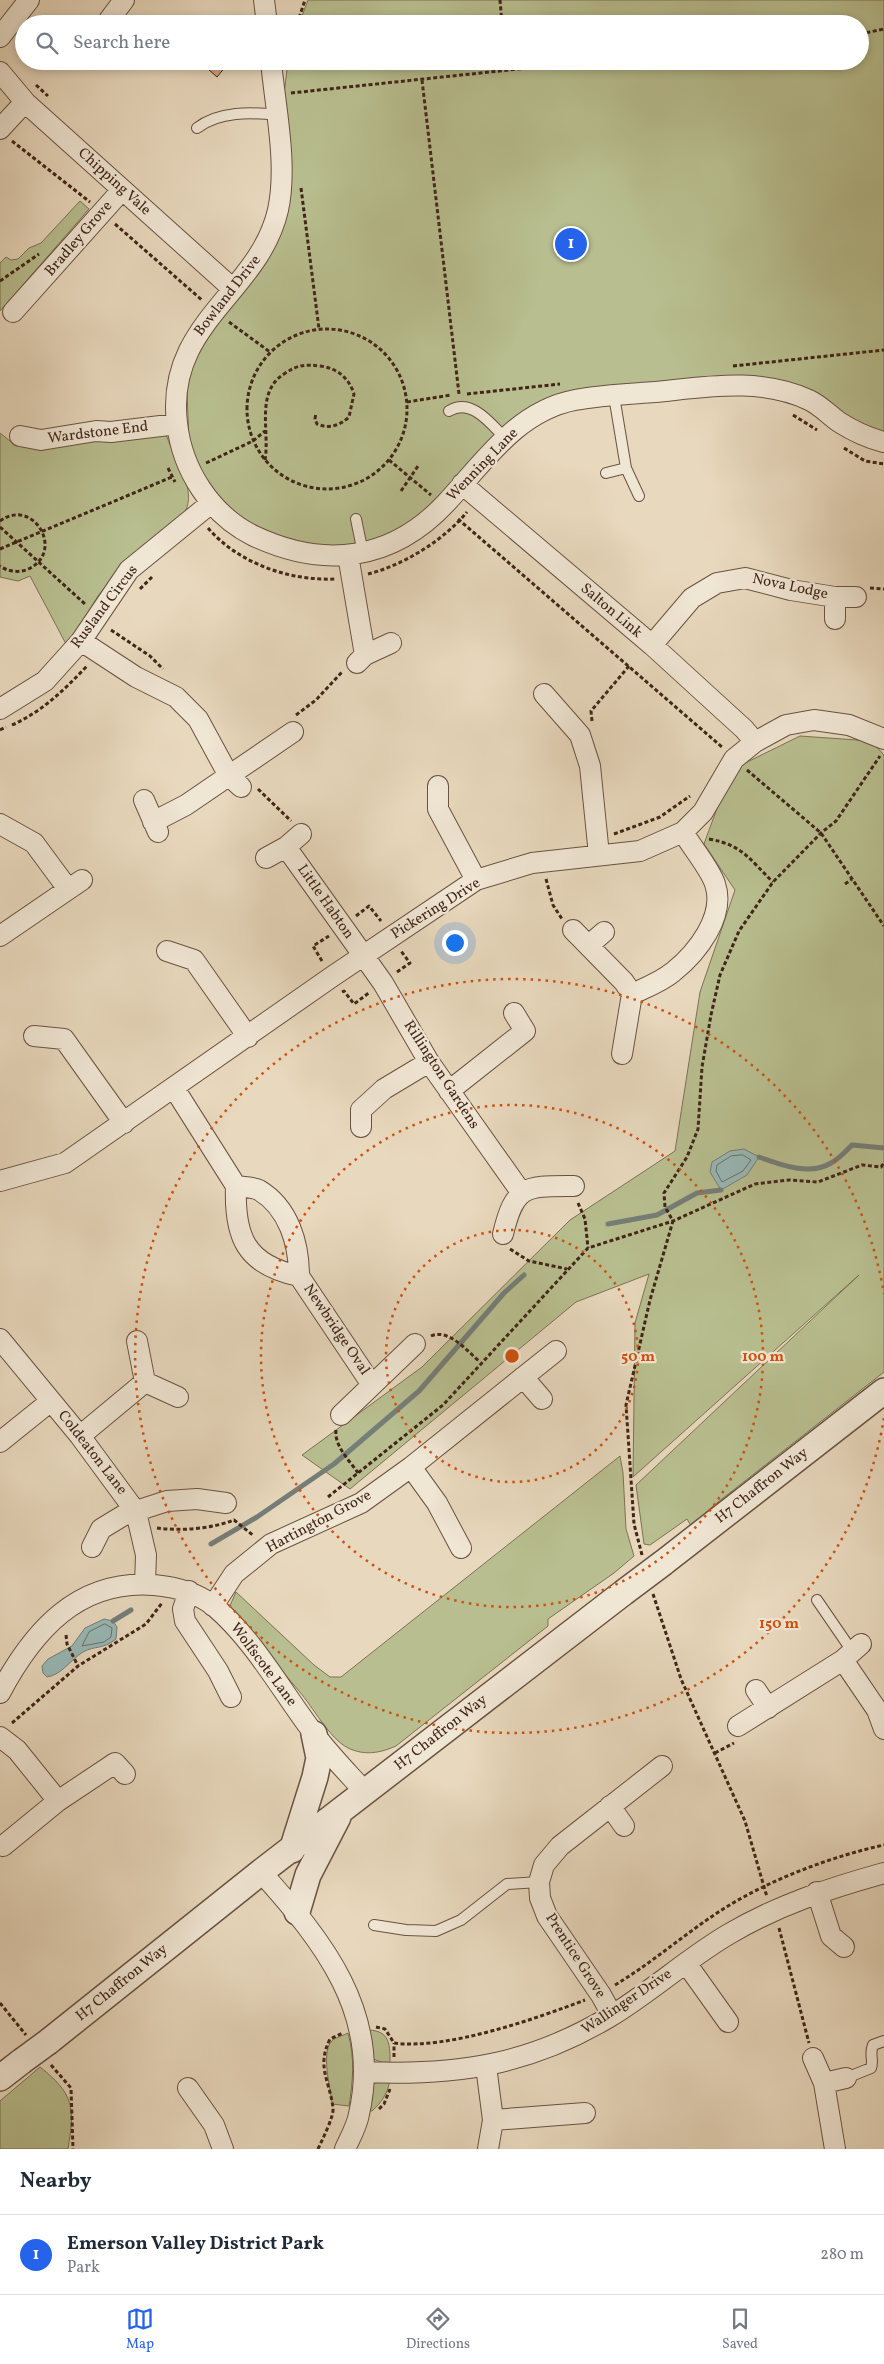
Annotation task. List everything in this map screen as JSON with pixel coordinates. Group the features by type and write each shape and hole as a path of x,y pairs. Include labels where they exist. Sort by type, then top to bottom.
{"street":[{"path":"17,15 29,0"},
{"path":"264,0 266,15"},
{"path":"0,36 15,17"},
{"name":"Bowland Drive","path":"204,509 190,470 177,424 187,383 188,348 203,305 263,251 278,210 281,176 278,115 272,70"},
{"name":"Chipping Vale","path":"0,72 25,102 226,283"},
{"path":"4,133 25,102"},
{"name":"Bradley Grove","path":"13,312 43,293 95,206 122,190"},
{"name":"Wenning Lane","path":"204,509 279,548 317,556 355,554 404,538 444,506 505,438 532,416 572,401 614,396 727,385 777,389 810,401 840,422 870,438 884,442"},
{"name":"Wardstone End","path":"20,436 41,440 96,431 111,432 177,424"},
{"name":"Salton Link","path":"462,484 652,645 744,729 755,742"},
{"name":"Rusland Circus","path":"0,709 44,681 81,641 129,570 204,509"},
{"path":"355,554 351,579 360,660 391,643"},
{"name":"Nova Lodge","path":"652,645 692,598 717,583 745,578 791,590 835,597 856,597"},
{"name":"Nova Lodge","path":"835,597 835,619"},
{"path":"81,641 136,677 176,696 198,719 235,781"},
{"path":"544,694 586,730 600,855"},
{"name":"Pickering Drive","path":"0,1181 65,1163 476,880 532,862 640,851 687,839 734,758 755,742 786,725 814,720 849,725 884,739"},
{"path":"144,800 156,827 186,805 235,781 293,732"},
{"path":"438,786 438,809 476,880"},
{"path":"0,824 34,843 75,884 3,928"},
{"path":"632,994 672,973 695,950 711,927 718,903 715,883 687,839"},
{"name":"Little Habton","path":"266,858 294,840 364,956"},
{"path":"573,930 596,938 632,994 628,1048"},
{"path":"167,951 194,960 248,1037"},
{"name":"Rillington Gardens","path":"364,956 383,983 429,1062 521,1192"},
{"path":"449,1091 525,1032 514,1013"},
{"path":"34,1036 64,1039 124,1123"},
{"path":"361,1127 361,1110 384,1089 429,1062"},
{"path":"174,1088 236,1186"},
{"name":"Newbridge Oval","path":"299,1276 279,1272 263,1263 248,1246 237,1228 235,1212 236,1186 258,1189 278,1207 293,1231 299,1256 299,1276 372,1385"},
{"path":"503,1234 509,1210 521,1192 537,1186 574,1186"},
{"name":"Coldeaton Lane","path":"0,1339 80,1436 136,1512 146,1555 145,1584"},
{"path":"137,1340 145,1382"},
{"name":"Newbridge Oval","path":"341,1415 415,1344"},
{"name":"Hartington Grove","path":"214,1606 234,1574 270,1544 361,1503 556,1352"},
{"path":"523,1377 542,1399"},
{"path":"145,1382 178,1397"},
{"path":"80,1436 145,1382"},
{"name":"H7 Chaffron Way","path":"0,2078 261,1872 623,1593 653,1562 884,1392"},
{"path":"0,1442 51,1401"},
{"path":"411,1466 437,1503 450,1541"},
{"path":"92,1547 102,1529 124,1515 167,1500 197,1499 230,1512"},
{"name":"Wolfscote Lane","path":"0,1693 15,1665 50,1622 81,1598 110,1587 145,1584 168,1586 189,1591 214,1606 236,1627 314,1734 364,1792"},
{"path":"189,1591 184,1609 185,1621 210,1657 231,1697"},
{"path":"738,1726 852,1652 884,1729"},
{"path":"756,1690 768,1708"},
{"path":"3,1732 58,1801"},
{"path":"292,1850 315,1778 318,1758 314,1734"},
{"path":"3,1846 58,1801 115,1763 125,1774"},
{"name":"Prentice Grove","path":"612,2015 601,1994 547,1916 540,1898 540,1882 544,1865 560,1846 662,1766"},
{"path":"610,1806 624,1826"},
{"path":"297,1912 308,1875 342,1809"},
{"path":"261,1872 297,1912 331,1959 348,1992 360,2029 364,2072 359,2115 345,2149"},
{"name":"Wallinger Drive","path":"364,2072 442,2073 486,2066 532,2054 572,2038 612,2015 730,1933 773,1911 817,1892 884,1873"},
{"path":"817,1892 831,1936 844,1947"},
{"path":"686,1963 728,2022"},
{"path":"814,2058 824,2083 836,2149"},
{"path":"486,2066 493,2120 488,2149"},
{"path":"824,2083 846,2078"},
{"path":"188,2088 214,2125 223,2149"},
{"path":"493,2120 585,2113"}],"lane":[{"path":"197,128 207,120 225,115 261,113 278,115"},
{"path":"614,396 626,468 639,496"},
{"path":"449,411 453,408 470,408 481,415 505,438"},
{"path":"606,473 626,468"},
{"path":"355,554 356,518"},
{"path":"817,1600 852,1652"},
{"path":"374,1925 406,1930 436,1931 460,1920 507,1884 540,1882"},
{"path":"846,2078 871,2068 873,2063 870,2051 872,2046 884,2041"}],"path":[{"path":"300,0 303,5"},
{"path":"300,15 305,0"},
{"path":"500,0 501,15"},
{"path":"869,32 884,29"},
{"path":"288,85 288,93 506,70"},
{"path":"422,80 459,394"},
{"path":"4,133 95,206 203,305 270,352"},
{"path":"300,182 319,328"},
{"path":"82,207 95,206"},
{"path":"0,281 42,252"},
{"path":"203,305 226,283"},
{"path":"319,328 344,330 368,339 388,356 401,377 408,402 407,422 400,442 389,460 372,476 351,486 328,489 304,486 283,476 265,460 253,441 247,418 248,394 256,371 270,352 292,336 319,328"},
{"path":"265,460 268,445 265,431 268,394 276,379 298,365 307,364 334,369 342,375 352,389 352,408 348,417 342,423 328,426 317,424 316,412"},
{"path":"789,413 819,431"},
{"path":"0,549 190,470 253,441 265,431"},
{"path":"842,447 865,460 884,464"},
{"path":"389,460 821,833 884,926"},
{"path":"166,462 171,477 176,484"},
{"path":"401,491 418,466"},
{"path":"204,509 214,534 255,564 293,576 328,580 351,579 378,572 408,558 429,545 460,520 478,498"},
{"path":"0,521 12,515 22,515 31,518 43,532 45,547 39,561 23,571 13,571 0,566"},
{"path":"0,528 97,615"},
{"path":"293,732 289,721 316,700 345,669 360,660"},
{"path":"586,730 591,711 629,666"},
{"path":"653,1562 634,1524 626,1405 650,1300 673,1221 665,1207 664,1193 687,1157 698,1129 702,1066 720,975 739,931 773,882 821,833 836,822 875,766 884,749"},
{"path":"687,839 698,837 727,842 743,851 773,882"},
{"path":"554,875 546,876 553,905 573,930"},
{"path":"845,884 852,879"},
{"path":"336,996 344,991 354,1004 410,963 401,950 408,945"},
{"path":"322,1501 443,1405 480,1362 521,1321 588,1248 673,1221 755,1184 789,1180 818,1182 862,1165 880,1167 884,1163"},
{"path":"574,1186 585,1219 588,1248"},
{"path":"503,1234 506,1245 521,1257 529,1261 567,1269"},
{"path":"453,1339 480,1362"},
{"path":"338,1444 358,1473"},
{"path":"230,1512 248,1529"},
{"path":"3,1732 78,1666 146,1624 162,1604 168,1586"},
{"path":"652,1590 681,1679 746,1821 763,1887 773,1911 814,2058"},
{"path":"67,1644 78,1666"},
{"path":"318,2149 333,2110 324,2077 323,2057 330,2039 347,2031 379,2026 385,2030 394,2043 436,2041 491,2030 554,2012 601,1994 640,1970 686,1934 763,1887 820,1865 884,1845"},
{"path":"0,2004 36,2049 71,2088 73,2149"}],"green space":[{"path":"308,0 884,0 884,440 791,386 626,384 521,425 404,538 315,551 241,529 190,470 186,363 244,288 271,201 287,70 869,70 869,15 302,15"},
{"path":"80,201 89,209 0,311 0,263 6,257 11,260 18,259 29,248 41,243"},
{"path":"161,432 167,437 187,484 188,503 185,512 125,562 98,596 75,634 66,644 30,576 18,581 0,577 0,433 10,441 32,446"},
{"path":"800,736 871,741 884,755 884,1372 713,1506 691,1526 687,1519 650,1545 644,1544 636,1485 859,1275 633,1477 635,1323 649,1274 576,1302 350,1489 302,1455 422,1367 570,1220 675,1151 700,992 735,890 704,844 731,770"},
{"path":"620,1456 623,1473 626,1529 634,1556 614,1573 548,1619 548,1626 396,1746 378,1752 366,1753 348,1748 341,1743 228,1610 236,1592 314,1665 330,1677 341,1677"},
{"path":"367,2030 381,2033 388,2040 390,2065 373,2059"},
{"path":"348,2033 353,2070 349,2106 332,2104 327,2069 327,2051 330,2044 334,2039"},
{"path":"40,2067 60,2085 69,2102 71,2122 68,2149 0,2149 0,2101"},
{"path":"390,2079 386,2093 379,2104 372,2111 364,2111 372,2084"}],"water":[{"path":"744,1149 759,1157 747,1175 721,1190 710,1172 712,1162 730,1151"},
{"path":"104,1619 113,1621 117,1627 116,1639 107,1645 83,1652 52,1676 47,1677 43,1673 42,1666 48,1659 72,1646 85,1628"}],"building":[{"path":"209,70 223,70 217,77"}],"waterway":[{"path":"759,1157 795,1168 814,1169 834,1161 852,1145 884,1148"},
{"path":"608,1224 657,1215 697,1193 721,1190"},
{"path":"211,1544 257,1517 334,1464 419,1391 504,1293 524,1275"},
{"path":"113,1621 131,1610"}],"place":[{"name":"Emerson Valley District Park","path":"571,244"}]}
